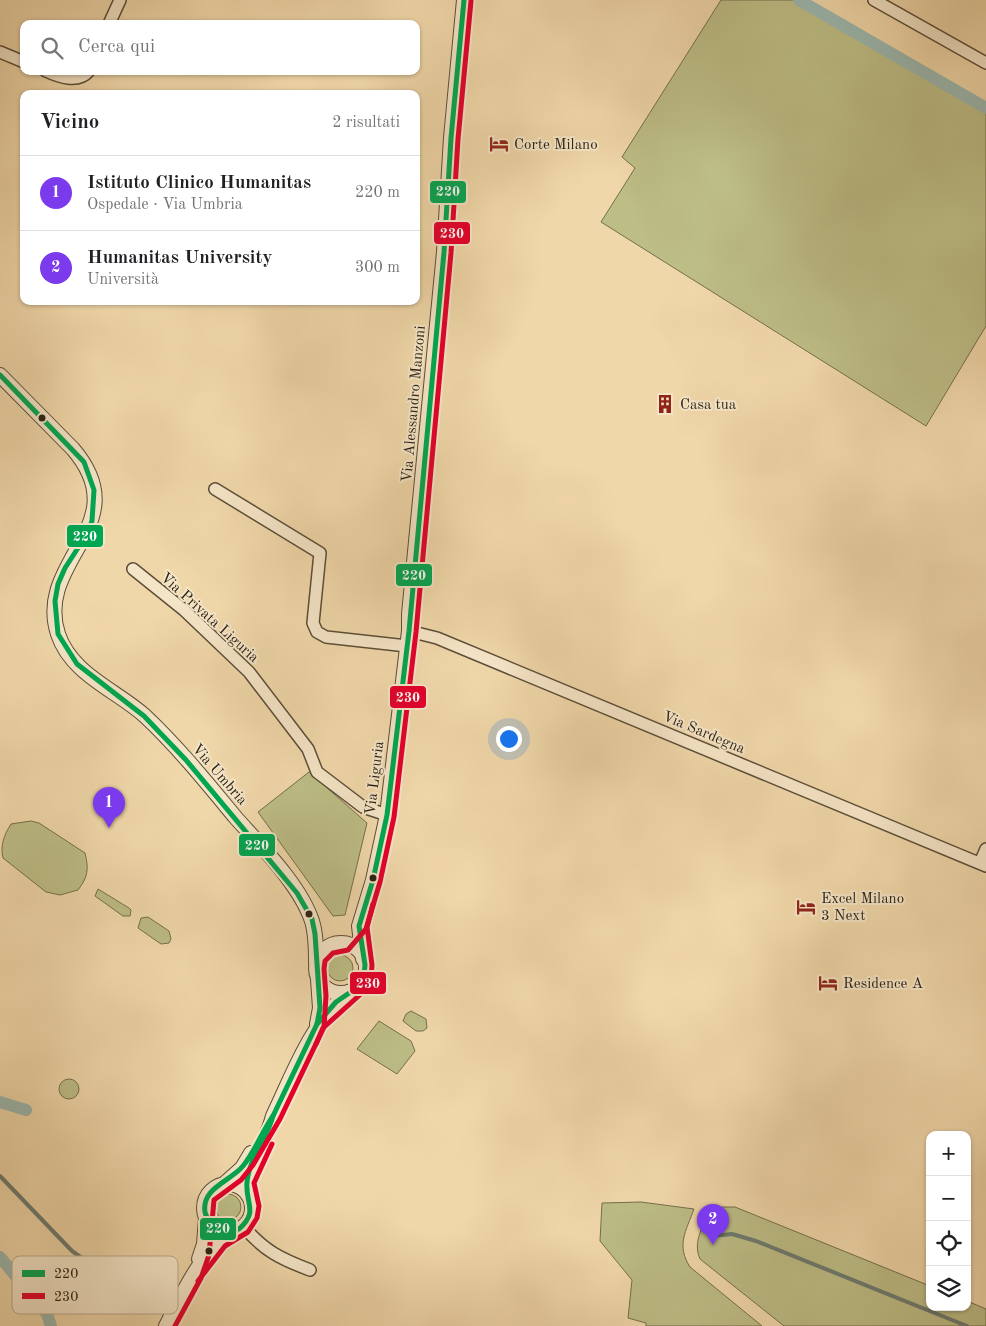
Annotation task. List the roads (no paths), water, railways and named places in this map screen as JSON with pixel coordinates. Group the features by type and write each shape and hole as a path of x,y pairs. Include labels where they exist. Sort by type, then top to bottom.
{"street":[{"path":"112,20 120,0"},
{"name":"Via Alessandro Manzoni","path":"409,631 409,614 444,252 451,138 464,0"},
{"path":"874,0 986,63"},
{"path":"0,52 20,60"},
{"path":"55,75 76,78 86,75"},
{"name":"Via Umbria","path":"0,374 84,462 94,490 92,521 87,534 65,568 58,584 55,601 58,634 77,664 144,716 186,760 292,885 312,919 315,934 316,962"},
{"path":"215,490 320,553 312,623 318,632 326,637 407,646"},
{"name":"Via Privata Liguria","path":"133,569 184,610 249,672 308,750 318,772 363,807 387,815"},
{"name":"Via Liguria","path":"364,959 359,926 373,880 387,815 409,631"},
{"name":"Via Sardegna","path":"409,631 437,638 983,865"},
{"path":"983,865 986,848"},
{"path":"312,919 338,944"},
{"name":"Via Liguria","path":"338,944 359,926"},
{"path":"178,1303 196,1269 204,1244 206,1218 204,1206 206,1198 211,1191 223,1185 242,1168 264,1127 273,1116 317,1024 320,1008 316,962 326,948 338,944 353,947 364,959 364,976 358,987 336,1002 317,1024"},
{"path":"318,979 331,991 349,992"},
{"path":"196,1269 220,1240 238,1229 252,1210 246,1182 270,1131 273,1116"},
{"path":"223,1185 236,1186 248,1195"},
{"path":"206,1218 217,1229 238,1229 272,1254 310,1270"},
{"path":"166,1326 172,1314"}],"waterway":[{"path":"799,0 986,108"},
{"path":"0,1102 26,1110"},
{"path":"0,1176 72,1251 79,1256"},
{"path":"713,1236 732,1234 756,1241 967,1326"},
{"path":"0,1257 12,1272"},
{"path":"47,1314 51,1326"}],"place":[{"name":"Corte Milano","path":"499,144"},
{"name":"Casa tua","path":"665,404"},
{"name":"Istituto Clinico Humanitas","path":"109,828"},
{"name":"Excel Milano 3 Next","path":"806,907"},
{"name":"Residence A","path":"828,983"},
{"name":"Humanitas University","path":"713,1245"}]}
